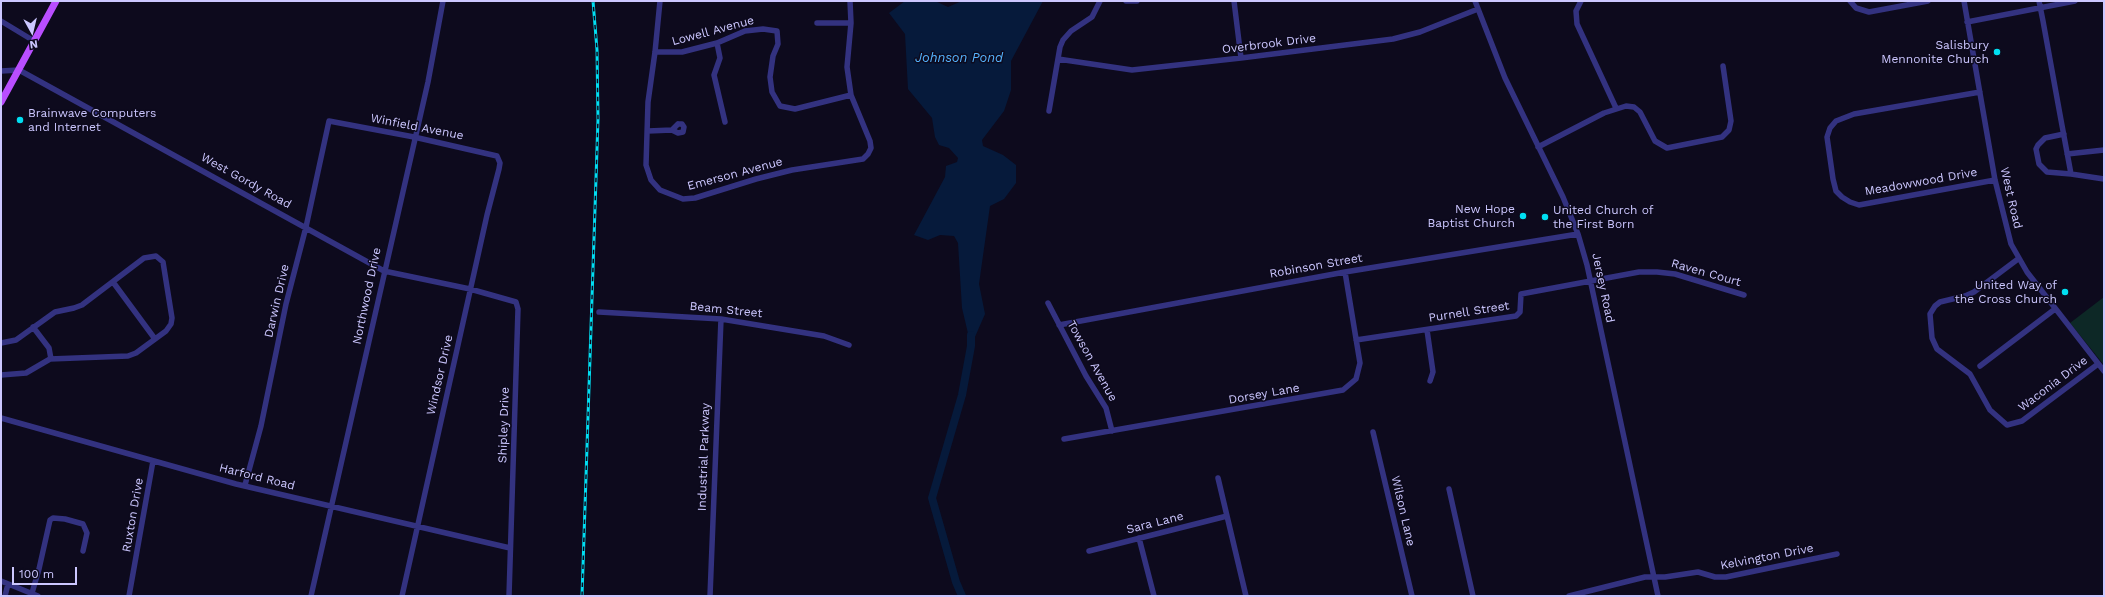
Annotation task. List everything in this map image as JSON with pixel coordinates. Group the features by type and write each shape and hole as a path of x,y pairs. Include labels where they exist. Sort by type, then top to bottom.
{"main road":[{"path":"1,102 56,1"}],"street":[{"name":"Northwood Drive","path":"311,596 414,137 428,82 443,1"},
{"name":"Emerson Avenue","path":"660,1 648,102 646,165 651,180 660,190 683,199 695,198 756,179 792,170 863,159 867,156 871,148 870,142 851,95"},
{"path":"850,1 851,23 847,67 851,95"},
{"path":"1049,111 1060,47 1066,35 1092,17 1100,1"},
{"path":"1126,1 1137,1"},
{"path":"1234,1 1241,58"},
{"name":"Jersey Road","path":"1475,1 1504,78 1563,197 1578,234 1658,596"},
{"path":"1581,1 1576,11 1577,24 1616,108"},
{"path":"1850,1 1856,8 1869,12 1928,1"},
{"name":"West Road","path":"1964,1 1995,180 2007,232 2018,259 2104,372"},
{"path":"2039,1 2071,174"},
{"path":"1968,22 2075,1"},
{"name":"Overbrook Drive","path":"1058,59 1132,70 1241,58 1393,39 1420,32 1478,9"},
{"path":"1,21 34,41"},
{"path":"817,23 851,23"},
{"name":"Lowell Avenue","path":"655,52 674,54 717,43 745,31 763,29 777,31 778,44 772,56 770,77 772,92 780,106 795,109 851,95"},
{"path":"717,43 720,58 714,75 724,122"},
{"path":"1538,148 1616,108 1630,106 1638,110 1643,116 1655,141 1667,148 1700,143 1722,137 1729,130 1731,121 1723,66"},
{"path":"1,71 19,70"},
{"name":"West Gordy Road","path":"19,70 384,270 470,289"},
{"name":"Meadowwood Drive","path":"1980,92 1841,118 1833,123 1828,134 1829,157 1836,191 1846,200 1856,205 1995,180"},
{"name":"Winfield Avenue","path":"329,121 469,149 497,156 499,159"},
{"name":"Darwin Drive","path":"245,485 261,426 286,304 306,228 329,121"},
{"path":"648,131 672,130"},
{"path":"2064,134 2041,140 2036,149 2037,157 2042,169 2047,172 2104,179"},
{"path":"2068,154 2104,150"},
{"name":"Windsor Drive","path":"402,596 470,289 500,163 499,159"},
{"name":"Robinson Street","path":"1059,325 1346,272 1578,234"},
{"path":"1,343 16,340 55,312 82,305 148,256 156,256 161,259 166,268 172,321 168,329 136,353 128,356 52,359 45,361 26,373 1,375"},
{"name":"Waconia Drive","path":"2018,259 1974,292 1965,296 1940,302 1935,306 1930,314 1932,338 1936,349 1970,374 1990,410 2007,425 2022,421 2098,364"},
{"name":"Dorsey Lane","path":"1064,439 1339,392 1352,384 1358,374 1360,363 1346,272"},
{"name":"Raven Court","path":"1590,283 1639,272 1657,272 1675,274 1744,295"},
{"path":"112,282 155,338"},
{"name":"Purnell Street","path":"1356,340 1516,316 1520,312 1521,294 1590,283"},
{"name":"Shipley Drive","path":"470,289 516,302 518,309 509,596"},
{"name":"Towson Avenue","path":"1048,303 1086,376 1106,408 1112,431"},
{"path":"1980,366 2055,309"},
{"name":"Beam Street","path":"599,312 721,319 824,336 849,345"},
{"name":"Industrial Parkway","path":"710,596 721,319"},
{"path":"33,327 49,348 52,359"},
{"path":"1427,330 1433,372 1430,382"},
{"name":"Harford Road","path":"1,418 153,461 245,485 416,528 510,548"},
{"name":"Wilson Lane","path":"1373,432 1412,596"},
{"name":"Ruxton Drive","path":"129,596 153,461"},
{"path":"1218,478 1246,596"},
{"path":"1450,489 1473,596"},
{"name":"Sara Lane","path":"1089,551 1227,516"},
{"path":"32,593 40,569 50,520 53,518 65,519 83,524 87,533 83,551"},
{"path":"1139,538 1154,596"},
{"name":"Kelvington Drive","path":"1569,596 1645,577 1665,577 1698,572 1715,577 1726,577 1837,554"},
{"path":"1,581 38,596"},
{"path":"5,596 8,584"}],"green space":[{"path":"2104,297 2104,365 2070,323"}],"water":[{"name":"Johnson Pond","path":"905,1 935,1 948,7 962,1 1043,1 1011,61 1011,90 1004,111 982,140 983,146 1003,155 1016,165 1016,183 1004,199 990,206 979,284 985,314 971,346 962,308 958,243 954,236 940,235 928,240 914,235 945,177 946,166 957,162 958,158 949,148 939,145 935,137 932,118 908,89 905,34 889,13"}],"waterway":[{"path":"962,596 956,582 932,498 962,395 971,346 971,335"}],"railway":[{"path":"582,596 598,119 597,50 593,1"}],"place":[{"name":"Salisbury Mennonite Church","path":"1997,52"},
{"name":"Brainwave Computers and Internet","path":"20,120"},
{"name":"New Hope Baptist Church","path":"1523,216"},
{"name":"United Church of the First Born","path":"1545,217"},
{"name":"United Way of the Cross Church","path":"2065,292"}]}
